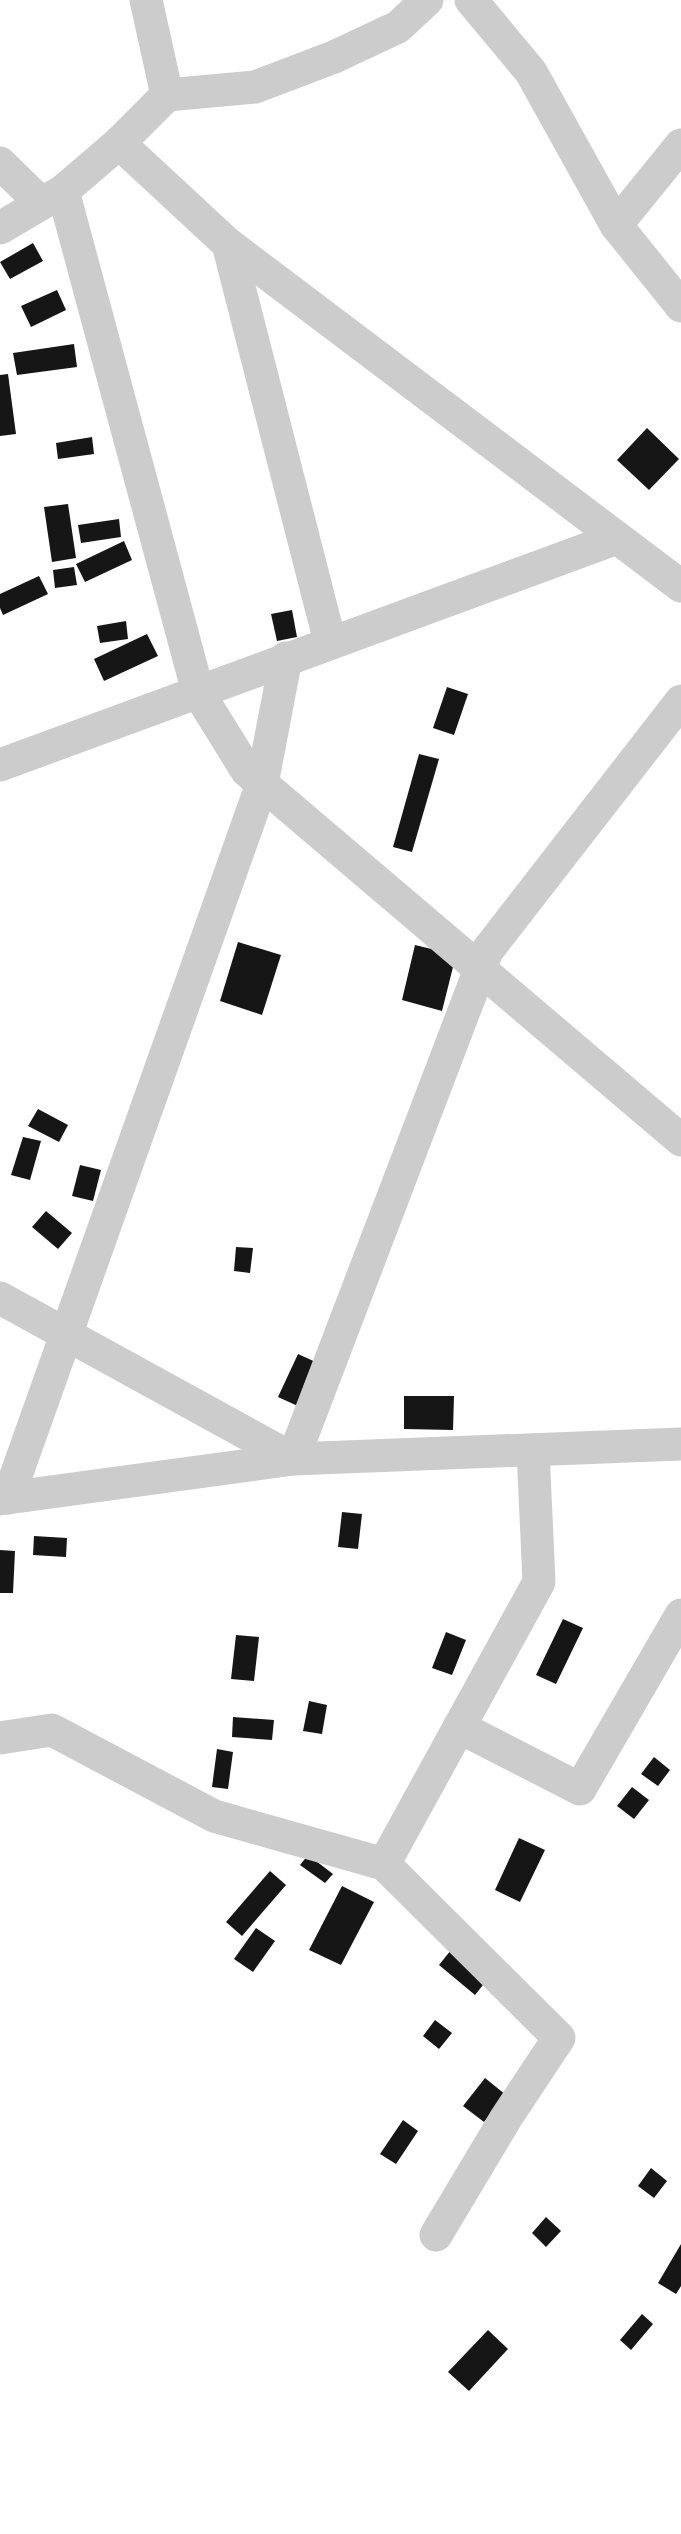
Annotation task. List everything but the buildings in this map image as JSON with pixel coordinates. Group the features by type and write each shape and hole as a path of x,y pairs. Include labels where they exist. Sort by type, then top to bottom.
{"street":[{"path":"146,0 167,95"},
{"path":"0,228 52,197 119,142 167,95 255,87 334,57 398,27 427,0"},
{"path":"471,0 531,72 616,225 681,306"},
{"path":"119,142 228,244 681,586"},
{"path":"616,225 681,145"},
{"path":"0,163 52,197 198,692 247,771 681,1140"},
{"path":"228,244 330,642"},
{"path":"0,765 617,538"},
{"path":"286,658 262,784 66,1334 4,1498 293,1459 681,1444"},
{"path":"293,1459 487,951 681,701"},
{"path":"0,1298 293,1459"},
{"path":"384,1864 539,1582 533,1450"},
{"path":"459,1727 580,1789 681,1615"},
{"path":"0,1738 52,1730 214,1816 384,1864 559,2038 506,2118 436,2235"}]}
